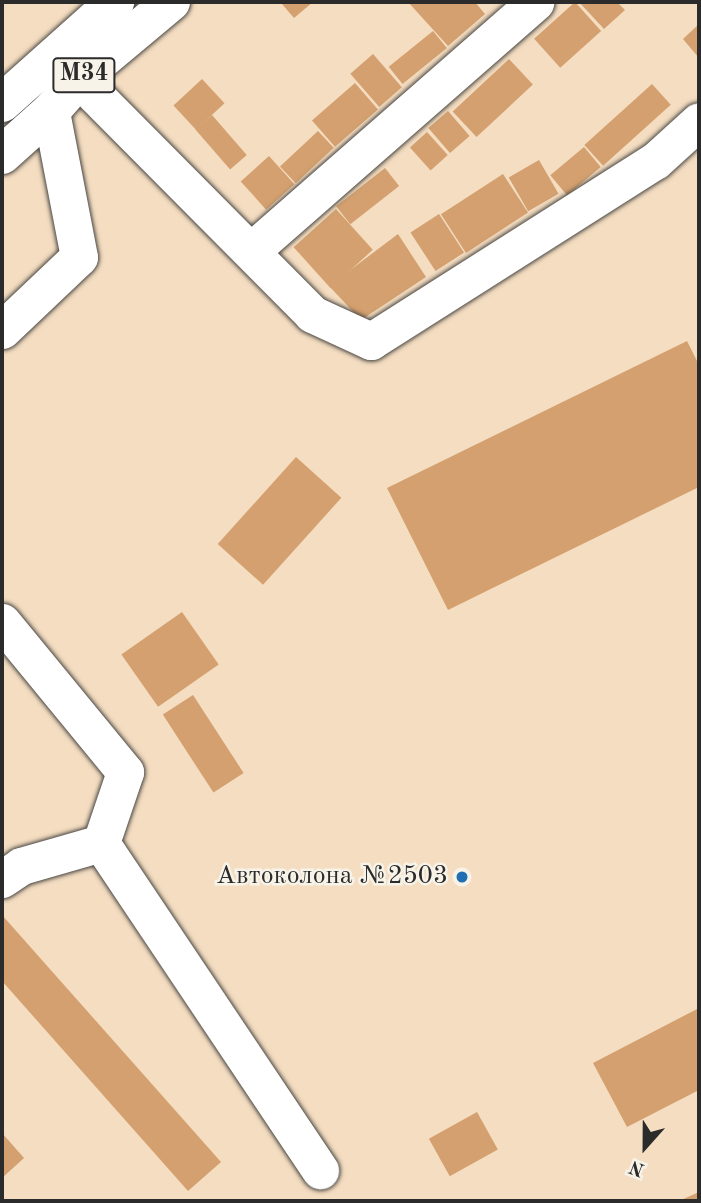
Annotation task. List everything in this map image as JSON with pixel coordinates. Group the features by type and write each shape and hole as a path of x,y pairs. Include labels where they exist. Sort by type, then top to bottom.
{"main road":[{"name":"M34","path":"2,103 115,2"},
{"name":"M34","path":"2,155 51,111 79,79 171,2"}],"street":[{"path":"251,251 535,2"},
{"path":"79,79 312,314 371,341 655,161 699,121"},
{"path":"2,330 79,257 51,111"},
{"path":"2,622 125,772 101,843"},
{"path":"2,879 21,866 101,843"},
{"path":"101,843 320,1170"}],"building":[{"path":"313,2 294,18 282,4"},
{"path":"408,2 475,2 485,14 448,46"},
{"path":"575,2 601,31 560,68 534,39"},
{"path":"579,2 617,2 625,10 604,29"},
{"path":"699,24 699,58 683,39"},
{"path":"433,31 447,48 403,84 389,67"},
{"path":"373,54 402,87 379,107 350,74"},
{"path":"509,59 533,85 477,137 453,112"},
{"path":"202,79 225,103 196,130 173,106"},
{"path":"355,83 378,109 335,147 312,120"},
{"path":"652,84 671,105 603,166 584,145"},
{"path":"448,111 470,136 450,153 428,128"},
{"path":"212,115 247,155 230,169 195,129"},
{"path":"318,131 334,148 296,183 280,166"},
{"path":"427,132 448,155 431,170 410,147"},
{"path":"584,147 601,167 567,195 550,175"},
{"path":"269,156 294,184 266,210 241,181"},
{"path":"539,160 558,194 528,211 509,178"},
{"path":"385,168 399,186 350,224 336,206"},
{"path":"503,174 528,213 466,253 441,214"},
{"path":"336,209 373,250 330,288 294,247"},
{"path":"439,214 464,253 436,271 410,233"},
{"path":"398,234 426,277 361,320 329,286"},
{"path":"687,341 699,365 699,487 448,610 387,488"},
{"path":"296,457 341,498 263,585 218,544"},
{"path":"182,612 219,664 158,707 121,654"},
{"path":"193,695 244,773 213,793 163,715"},
{"path":"2,915 221,1162 188,1191 2,981"},
{"path":"699,1008 699,1090 627,1127 593,1063"},
{"path":"477,1112 498,1150 450,1176 429,1139"},
{"path":"2,1133 24,1158 2,1178"},
{"path":"699,1192 699,1201 679,1201"}],"place":[{"name":"Автоколона №2503","path":"462,877"}]}
